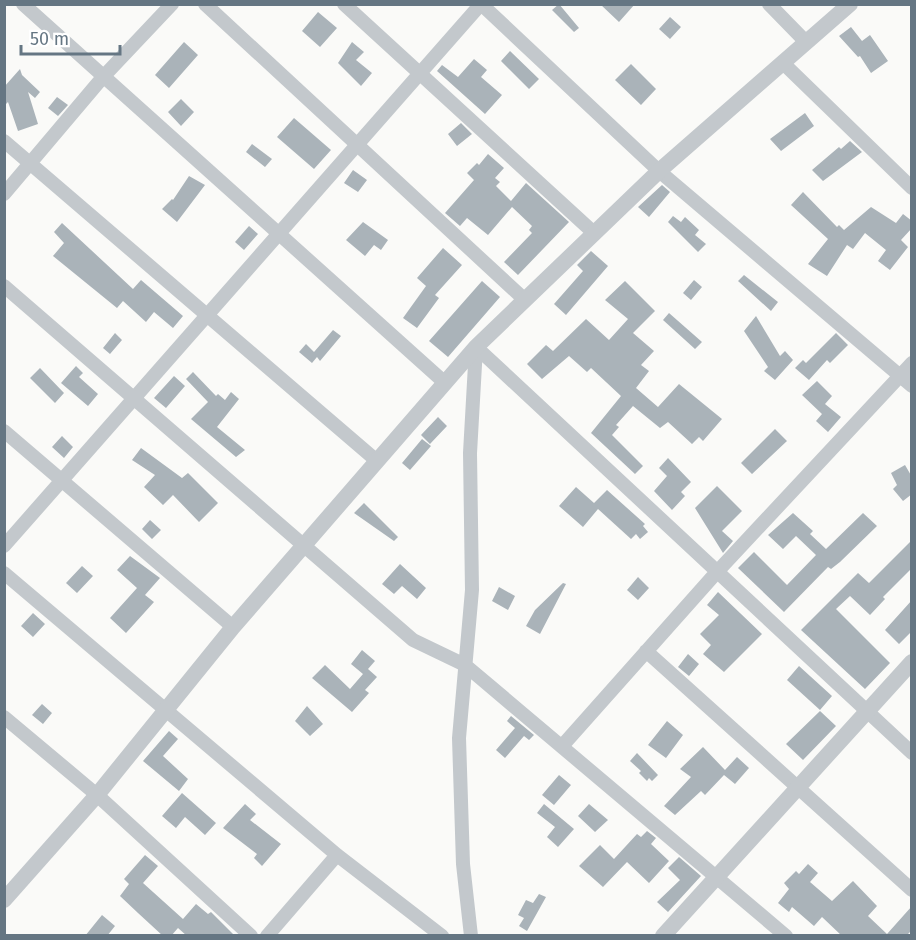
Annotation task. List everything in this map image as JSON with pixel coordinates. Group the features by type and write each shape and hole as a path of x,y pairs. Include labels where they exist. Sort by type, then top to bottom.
{"street":[{"path":"23,4 444,382"},
{"path":"4,194 104,77 172,4"},
{"path":"204,4 525,300"},
{"path":"344,4 594,233"},
{"path":"4,546 481,4 660,171 912,386"},
{"path":"769,4 806,42"},
{"path":"7,892 97,795 233,627 476,347 660,171 850,4"},
{"path":"783,63 912,188"},
{"path":"4,141 377,461"},
{"path":"4,286 412,640 465,665 719,876 786,936"},
{"path":"476,347 866,713 912,753"},
{"path":"471,936 463,864 459,738 472,590 470,453 476,347"},
{"path":"563,745 716,573 912,363"},
{"path":"4,432 233,627"},
{"path":"4,573 337,855 442,936"},
{"path":"646,651 912,890"},
{"path":"663,936 912,662"},
{"path":"4,717 97,795 251,936"},
{"path":"267,936 337,855"}],"building":[{"path":"559,4 579,28 574,32 552,10"},
{"path":"600,4 635,4 619,22"},
{"path":"318,12 337,28 320,47 302,31"},
{"path":"670,17 681,27 670,39 659,29"},
{"path":"851,27 862,41 870,35 888,61 871,73 860,56 858,57 839,36"},
{"path":"184,42 198,55 169,88 155,75"},
{"path":"352,42 364,52 356,60 372,73 361,86 338,63"},
{"path":"510,51 539,79 529,89 501,61"},
{"path":"474,59 487,70 481,77 502,95 485,114 437,71 442,65 458,77"},
{"path":"631,64 656,89 641,105 615,80"},
{"path":"20,69 22,75 40,92 35,98 28,92 38,124 18,131 8,102 4,106 4,87"},
{"path":"57,97 68,105 58,116 48,108"},
{"path":"181,99 194,112 181,126 168,112"},
{"path":"805,113 814,126 781,151 770,139"},
{"path":"294,118 331,150 314,169 277,137"},
{"path":"461,123 472,134 457,146 448,134"},
{"path":"850,141 862,152 823,181 812,170 839,147 841,149"},
{"path":"252,144 272,159 265,167 246,152"},
{"path":"488,154 504,168 495,178 500,182 496,186 511,201 526,183 569,222 518,275 504,262 532,233 529,230 532,226 512,207 488,235 467,218 460,226 445,213 474,180 467,173 477,163 479,165"},
{"path":"353,170 367,180 358,192 344,183"},
{"path":"189,176 205,185 177,222 162,209 173,200"},
{"path":"662,185 670,192 649,217 638,207"},
{"path":"803,192 837,227 839,225 844,230 871,207 896,223 903,214 912,221 912,228 901,240 908,247 890,270 878,261 886,250 865,233 853,249 847,245 827,276 808,264 828,239 791,205"},
{"path":"673,216 681,222 685,217 699,230 695,235 706,244 698,252 668,222"},
{"path":"363,222 388,240 381,250 374,245 365,256 346,240"},
{"path":"62,223 133,289 141,280 183,316 173,328 154,312 146,322 123,301 117,308 53,256 64,243 54,232"},
{"path":"249,226 258,234 244,250 235,242"},
{"path":"443,248 462,265 435,295 439,298 417,328 403,318 426,286 417,278"},
{"path":"591,251 608,266 566,315 554,304 583,271 577,265"},
{"path":"744,275 778,302 771,311 738,281"},
{"path":"694,280 702,287 691,300 683,293"},
{"path":"482,281 500,297 448,357 429,341"},
{"path":"625,281 655,311 633,333 654,351 641,365 649,371 636,388 658,407 679,384 722,419 703,441 699,437 692,444 668,422 660,428 633,406 616,425 619,427 612,435 643,466 635,474 591,433 621,396 591,368 587,372 569,356 542,379 527,364 546,345 553,351 586,319 609,340 628,319 605,300"},
{"path":"669,313 702,342 695,349 663,320"},
{"path":"756,316 780,356 785,351 793,360 775,380 764,371 768,367 744,331"},
{"path":"333,330 341,336 320,361 317,357 312,363 299,352 306,344 314,352"},
{"path":"115,333 122,340 110,354 103,348"},
{"path":"836,333 848,345 830,363 827,360 809,380 795,368 803,360 806,363"},
{"path":"76,366 83,373 79,377 98,394 88,406 61,383"},
{"path":"40,368 64,393 55,403 30,378"},
{"path":"193,372 216,396 218,394 225,400 231,392 239,399 217,427 245,450 236,457 191,419 208,402 186,379"},
{"path":"174,376 185,386 166,408 154,398"},
{"path":"817,381 832,396 825,404 841,417 828,432 816,421 822,414 802,395"},
{"path":"438,417 447,426 430,444 421,435"},
{"path":"775,429 787,441 752,474 741,463"},
{"path":"62,436 73,447 64,458 52,447"},
{"path":"422,439 431,446 410,470 402,463"},
{"path":"141,448 182,478 188,473 218,503 199,522 173,495 163,505 144,487 155,475 132,460"},
{"path":"668,458 691,482 681,492 685,496 672,510 654,491 667,476 659,468"},
{"path":"905,465 912,477 912,494 903,501 893,489 897,485 891,473"},
{"path":"717,486 742,511 722,531 733,541 723,553 695,508"},
{"path":"576,487 594,503 607,490 645,524 643,526 648,532 640,539 636,534 631,539 598,509 583,527 559,506"},
{"path":"364,503 398,537 394,541 354,513"},
{"path":"793,513 813,531 810,534 826,549 863,513 877,526 840,562 831,569 828,567 784,612 738,568 754,552 787,585 816,555 796,536 783,549 768,535"},
{"path":"150,520 161,530 152,539 142,529"},
{"path":"912,540 912,568 883,597 885,599 870,615 850,596 836,609 890,663 865,689 801,630 858,573 869,583"},
{"path":"130,556 160,578 145,595 154,602 126,633 110,618 137,588 117,570"},
{"path":"400,564 426,588 417,599 402,586 394,594 382,584"},
{"path":"82,566 93,576 77,593 66,583"},
{"path":"638,577 649,588 638,600 627,590"},
{"path":"563,583 566,584 540,634 526,626 535,610"},
{"path":"499,587 515,596 508,610 492,601"},
{"path":"718,592 762,634 724,672 703,654 711,645 700,634 719,615 707,605"},
{"path":"912,600 912,631 899,644 885,630"},
{"path":"33,613 45,624 33,637 21,626"},
{"path":"362,650 375,661 368,669 377,677 365,690 369,693 352,712 312,678 325,665 350,689 363,674 351,664"},
{"path":"688,654 699,664 689,676 678,667"},
{"path":"799,666 832,696 820,710 787,680"},
{"path":"42,704 52,713 43,724 32,715"},
{"path":"307,706 323,724 310,736 295,721"},
{"path":"820,711 836,726 803,760 786,744"},
{"path":"511,716 534,735 529,740 524,736 505,758 496,750 515,728 507,721"},
{"path":"667,721 683,735 666,758 648,745"},
{"path":"169,731 178,739 163,756 188,779 179,791 143,761"},
{"path":"703,747 725,770 737,757 749,768 735,784 724,775 705,795 701,791 675,815 664,806 691,777 680,769"},
{"path":"637,753 658,775 652,781 649,778 647,781 639,773 641,771 630,761"},
{"path":"559,775 571,785 554,805 542,795"},
{"path":"182,793 216,823 205,835 185,817 176,828 162,816"},
{"path":"245,804 256,814 250,820 281,844 262,866 254,858 257,854 223,828"},
{"path":"544,804 574,829 558,847 547,837 555,827 537,813"},
{"path":"589,804 608,820 595,832 578,816"},
{"path":"647,831 656,838 651,844 669,861 649,883 627,862 603,887 579,866 600,845 614,859 637,834 641,837"},
{"path":"145,855 158,866 143,883 183,919 196,904 208,914 211,912 235,936 187,936 178,928 171,936 163,936 120,896 129,884 124,879"},
{"path":"679,857 701,876 668,912 657,902 680,880 668,868"},
{"path":"808,864 818,873 810,882 832,901 853,881 877,906 868,916 887,934 912,906 912,930 906,936 842,936 822,917 814,926 792,907 789,912 778,903 789,889 784,883 796,871 799,874"},
{"path":"539,894 546,897 527,931 519,926 524,918 518,915 526,900 533,903"},
{"path":"102,915 115,926 107,936 85,936"}]}
